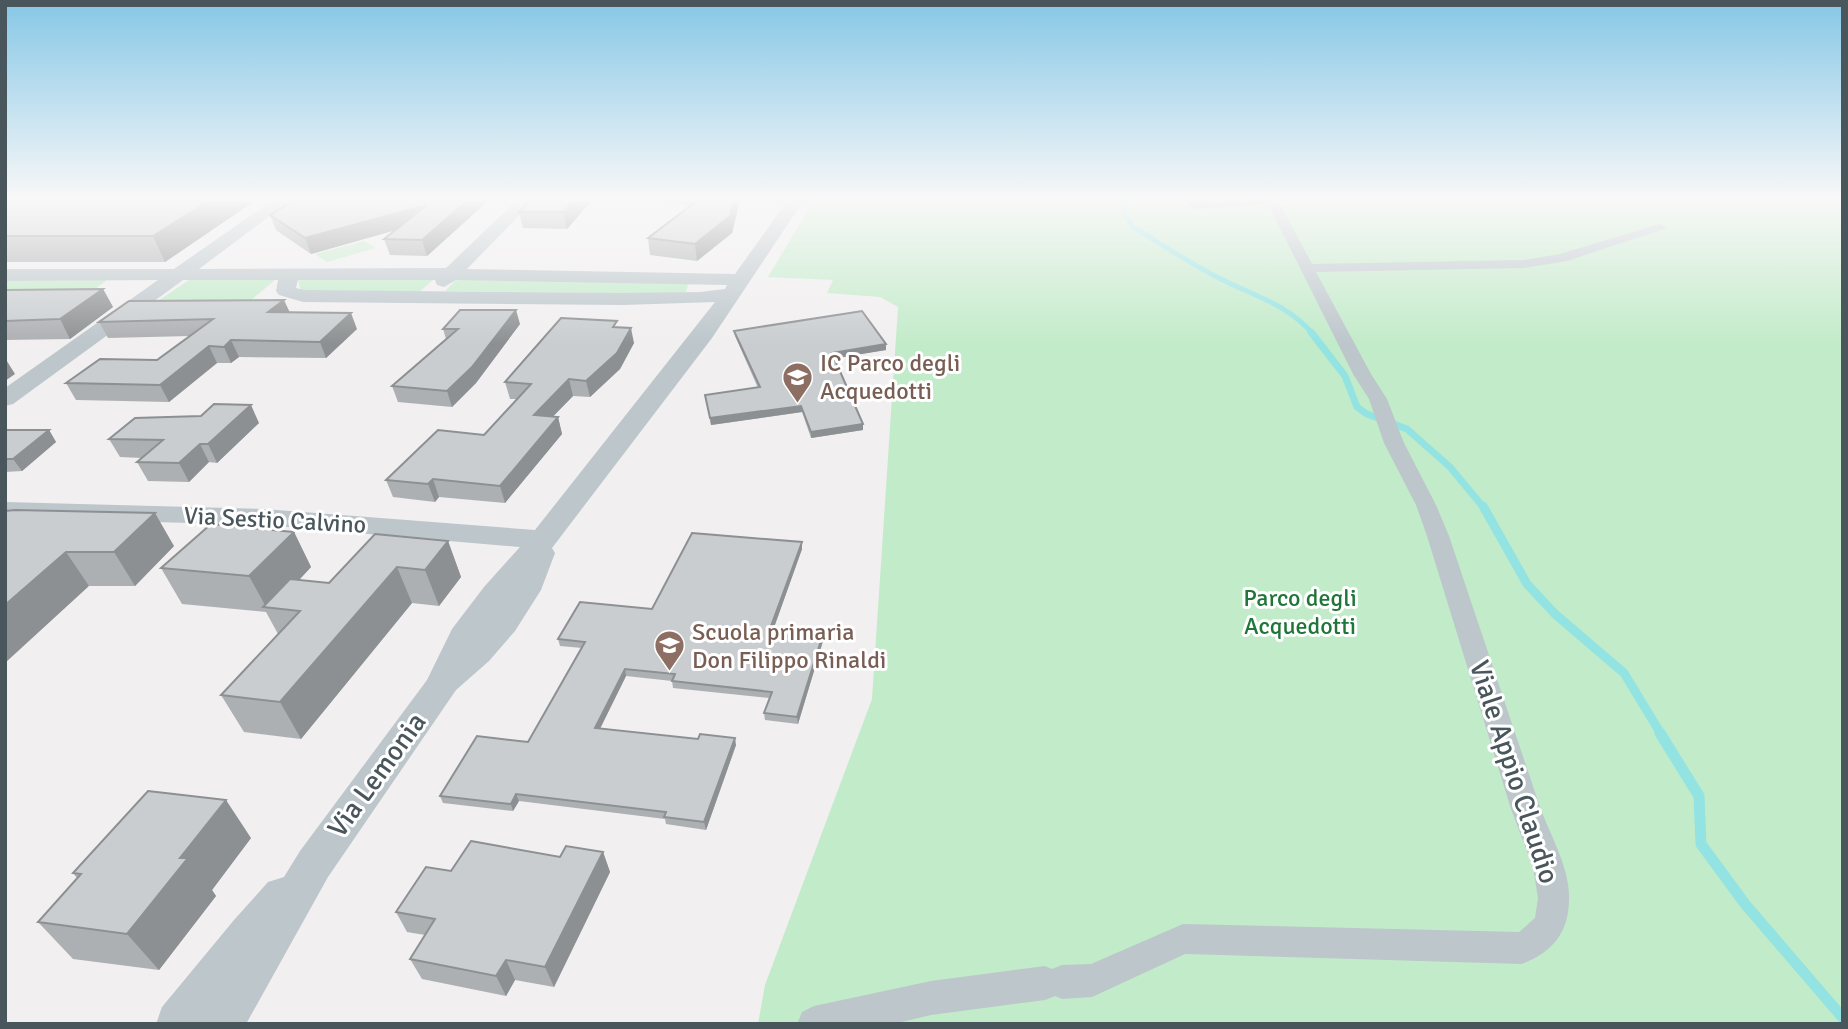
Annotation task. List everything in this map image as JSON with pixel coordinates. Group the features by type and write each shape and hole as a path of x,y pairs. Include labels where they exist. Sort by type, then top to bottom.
{"street":[{"path":"5,399 214,248"},
{"path":"428,297 477,248"},
{"name":"Via Lemonia","path":"219,1024 313,864 441,686 483,650 502,626 535,572 543,540 674,368 707,329 727,290 759,248"},
{"name":"Viale Appio Claudio","path":"814,1024 931,998 1092,980 1184,939 1522,948 1545,933 1553,911 1553,889 1548,867 1526,809 1438,536 1386,422 1298,248"},
{"path":"1309,268 1524,264 1562,258 1595,248"},
{"path":"289,274 285,289 295,295 680,298 727,290"},
{"path":"5,275 451,274 690,277 727,290"},
{"path":"680,298 693,286 690,277"},
{"path":"110,298 145,297"},
{"name":"Via Sestio Calvino","path":"5,510 264,517 543,540"},
{"name":"Via Lemonia","path":"179,1024 249,934 313,864"}],"green space":[{"path":"338,248 376,248 327,262 315,254"},
{"name":"Parco degli Acquedotti","path":"785,248 1843,248 1843,1024 758,1024 765,985 872,699 898,307 880,297 827,293 833,280 768,277"},
{"path":"275,279 244,306 152,305 189,280"},
{"path":"298,279 433,280 418,293 301,292"},
{"path":"461,279 688,285 686,292 680,294 445,291"},
{"path":"5,281 106,281 92,291 5,294"}],"building":[{"path":"103,289 60,319 5,321 5,290"},
{"path":"284,300 268,312 351,313 320,342 231,340 224,347 209,346 160,385 66,383 100,359 157,360 213,319 99,322 129,301"},
{"path":"460,310 516,310 472,367 447,391 392,386 458,329 443,329"},
{"path":"862,311 886,344 832,353 863,424 811,432 801,406 710,418 705,395 760,387 734,331"},
{"path":"561,318 617,321 613,327 631,328 617,353 586,381 569,379 534,415 558,417 500,486 433,479 428,484 386,480 438,430 484,435 531,384 505,382"},
{"path":"214,404 251,405 208,444 200,444 179,463 137,462 163,440 109,439 135,418 201,416"},
{"path":"5,430 49,430 13,459 5,459"},
{"path":"5,511 155,513 114,552 66,552 5,605"},
{"path":"211,524 294,532 249,576 161,568"},
{"path":"692,533 802,542 770,629 823,634 797,717 764,713 772,692 672,681 675,674 625,669 595,728 698,739 700,734 735,738 704,822 664,817 666,812 516,794 511,804 440,796 477,736 528,742 585,642 558,639 580,602 652,609"},
{"path":"375,534 448,541 425,570 397,567 280,702 221,695 300,611 263,607 290,579 329,583"},
{"path":"148,791 226,800 180,858 188,858 127,934 38,922 81,874 73,873"},
{"path":"471,841 560,857 566,846 603,852 545,967 506,960 496,976 410,959 435,919 396,912 426,867 451,871"}],"waterway":[{"path":"1168,248 1206,271 1280,307 1303,323 1313,334"},
{"path":"1311,332 1345,376 1357,407 1367,414 1407,429 1450,467 1484,508"},
{"path":"1483,506 1527,584 1555,614 1624,673 1661,734"},
{"path":"1660,733 1699,796 1701,844 1745,904 1843,1018"}],"place":[{"name":"IC Parco degli Acquedotti","path":"797,404"},
{"name":"Scuola primaria Don Filippo Rinaldi","path":"669,673"}]}
